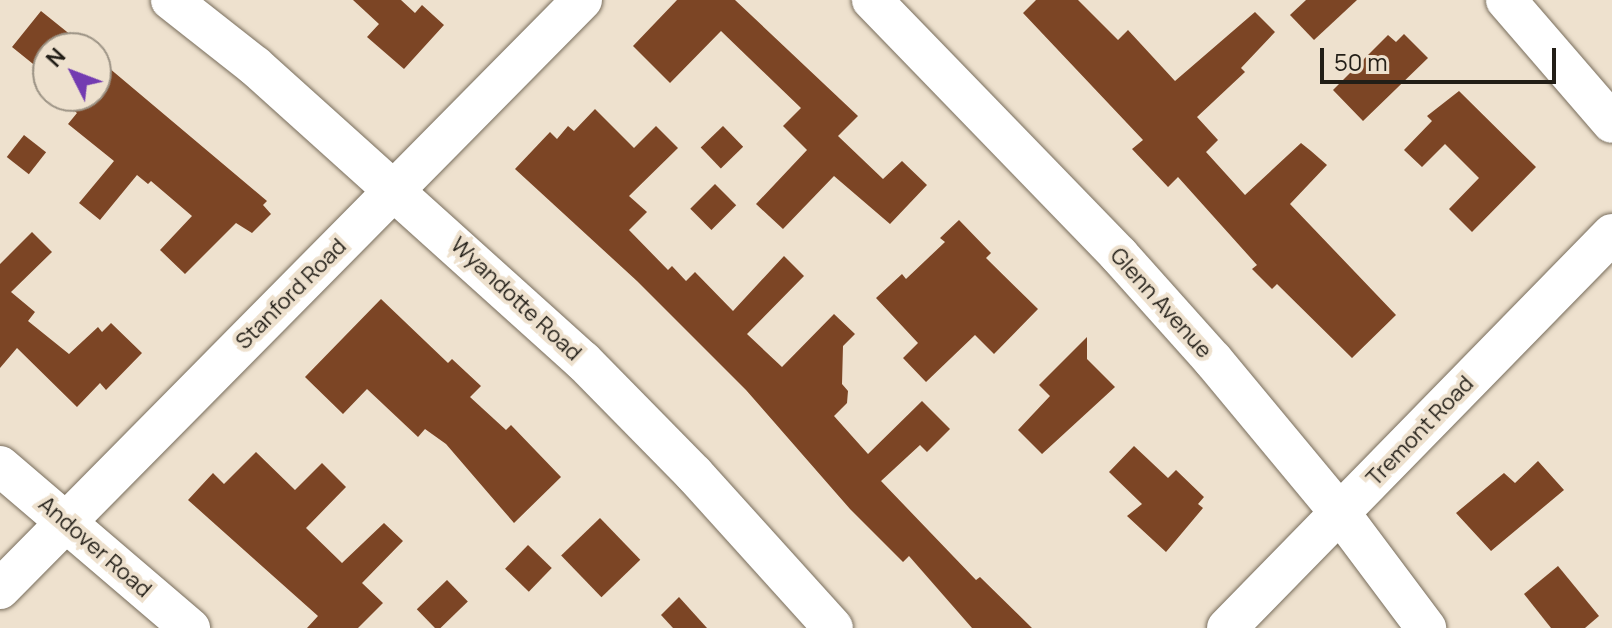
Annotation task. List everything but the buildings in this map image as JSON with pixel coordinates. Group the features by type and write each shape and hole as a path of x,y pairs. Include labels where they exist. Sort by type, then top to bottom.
{"street":[{"name":"Wyandotte Road","path":"171,0 255,66 583,361 694,474 833,628"},
{"name":"Stanford Road","path":"0,589 582,0"},
{"name":"Glenn Avenue","path":"872,0 1119,255 1340,513 1426,628"},
{"path":"1506,0 1612,123"},
{"name":"Tremont Road","path":"1227,628 1612,234"},
{"name":"Andover Road","path":"0,466 190,628"}]}
